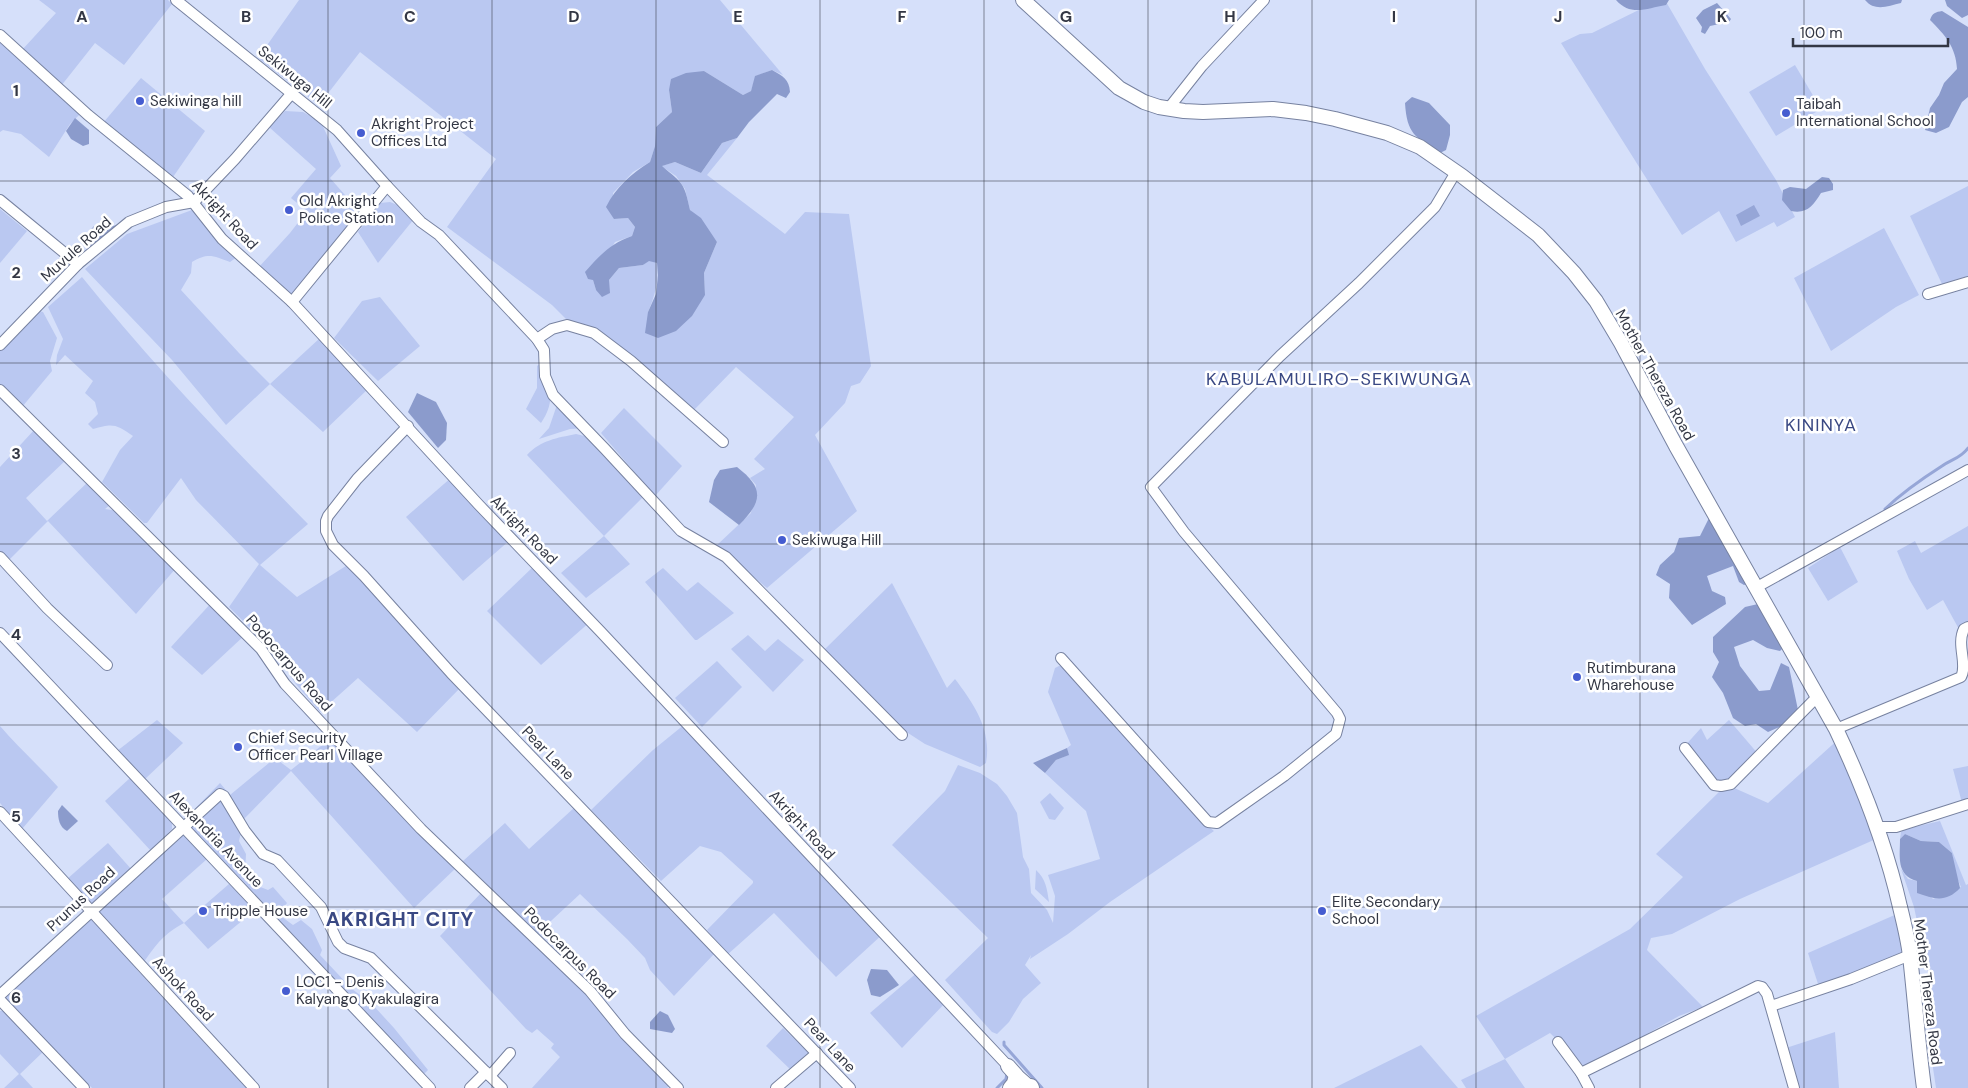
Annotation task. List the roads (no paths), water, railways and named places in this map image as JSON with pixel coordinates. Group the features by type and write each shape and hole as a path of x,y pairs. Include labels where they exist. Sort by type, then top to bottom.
{"street":[{"name":"Sekiwuga Hill","path":"176,0 346,139 421,222 438,234 537,339"},
{"name":"Mother Thereza Road","path":"1023,0 1118,88 1144,102 1168,109 1204,112 1273,109 1335,119 1387,133 1411,142 1456,172 1538,235 1557,254 1596,301 1836,729 1868,801 1878,826 1896,887 1910,955 1924,1088"},
{"path":"1168,109 1202,66 1264,0"},
{"name":"Akright Road","path":"0,35 88,115 182,189 222,239 292,302 479,505 1030,1088"},
{"path":"194,202 235,159 292,93"},
{"path":"1061,658 1208,822 1217,823 1284,776 1336,734 1340,719 1337,713 1184,532 1151,487 1280,356 1359,283 1435,207 1456,172"},
{"path":"292,302 387,186"},
{"path":"0,200 78,264"},
{"name":"Muvule Road","path":"0,345 78,264 129,222 166,208 194,202"},
{"path":"1928,294 1968,282"},
{"path":"723,442 632,361 594,333 568,325 552,329 537,339 544,350 545,376 548,387 558,402 600,443 681,531 726,557 902,735"},
{"name":"Podocarpus Road","path":"0,390 261,650 285,684 421,829 590,991 625,1034 678,1088"},
{"name":"Pear Lane","path":"408,426 356,479 328,516 326,531 333,545 364,576 463,686 850,1088"},
{"path":"1757,587 1968,470"},
{"path":"0,558 47,608 107,664"},
{"path":"1836,729 1961,677 1966,673 1968,665 1961,638 1964,629 1968,628"},
{"name":"Alexandria Avenue","path":"0,633 430,1088"},
{"path":"1685,748 1714,785 1731,784 1817,697"},
{"name":"Prunus Road","path":"1,1001 90,911 220,794 224,796 245,831 263,854 277,860 321,907 338,942 344,948 371,958 488,1074"},
{"path":"1878,826 1896,826 1968,804"},
{"name":"Ashok Road","path":"0,812 254,1088"},
{"path":"1771,1006 1851,979 1910,955"},
{"path":"1581,1073 1753,986 1758,986 1764,989 1771,1006 1794,1088"},
{"path":"1,1001 84,1088"},
{"path":"1558,1042 1581,1073 1589,1088"},
{"path":"470,1088 510,1053"},
{"path":"776,1088 817,1053"},
{"path":"1008,1066 1016,1075 1014,1083 1010,1088"},
{"path":"488,1074 502,1088"}],"waterway":[{"path":"354,219 366,198"},
{"path":"1885,509 1912,486 1959,456 1968,448"},
{"path":"1004,1042 1004,1045 1042,1088"},
{"path":"997,1088 1006,1079 1007,1073"}],"place":[{"name":"Sekiwinga hill","path":"140,101"},
{"name":"Taibah International School","path":"1786,113"},
{"name":"Akright Project Offices Ltd","path":"361,133"},
{"name":"Old Akright Police Station","path":"289,210"},
{"name":"Sekiwuga Hill","path":"782,540"},
{"name":"Rutimburana Wharehouse","path":"1577,677"},
{"name":"Chief Security Officer Pearl Village","path":"238,747"},
{"name":"Tripple House","path":"203,911"},
{"name":"Elite Secondary School","path":"1322,911"},
{"name":"LOC1 - Denis Kalyango Kyakulagira","path":"286,991"}],"district":[{"name":"KABULAMULIRO-SEKIWUNGA","path":"1339,379"},
{"name":"KININYA","path":"1821,425"},
{"name":"AKRIGHT CITY","path":"400,919"}]}
